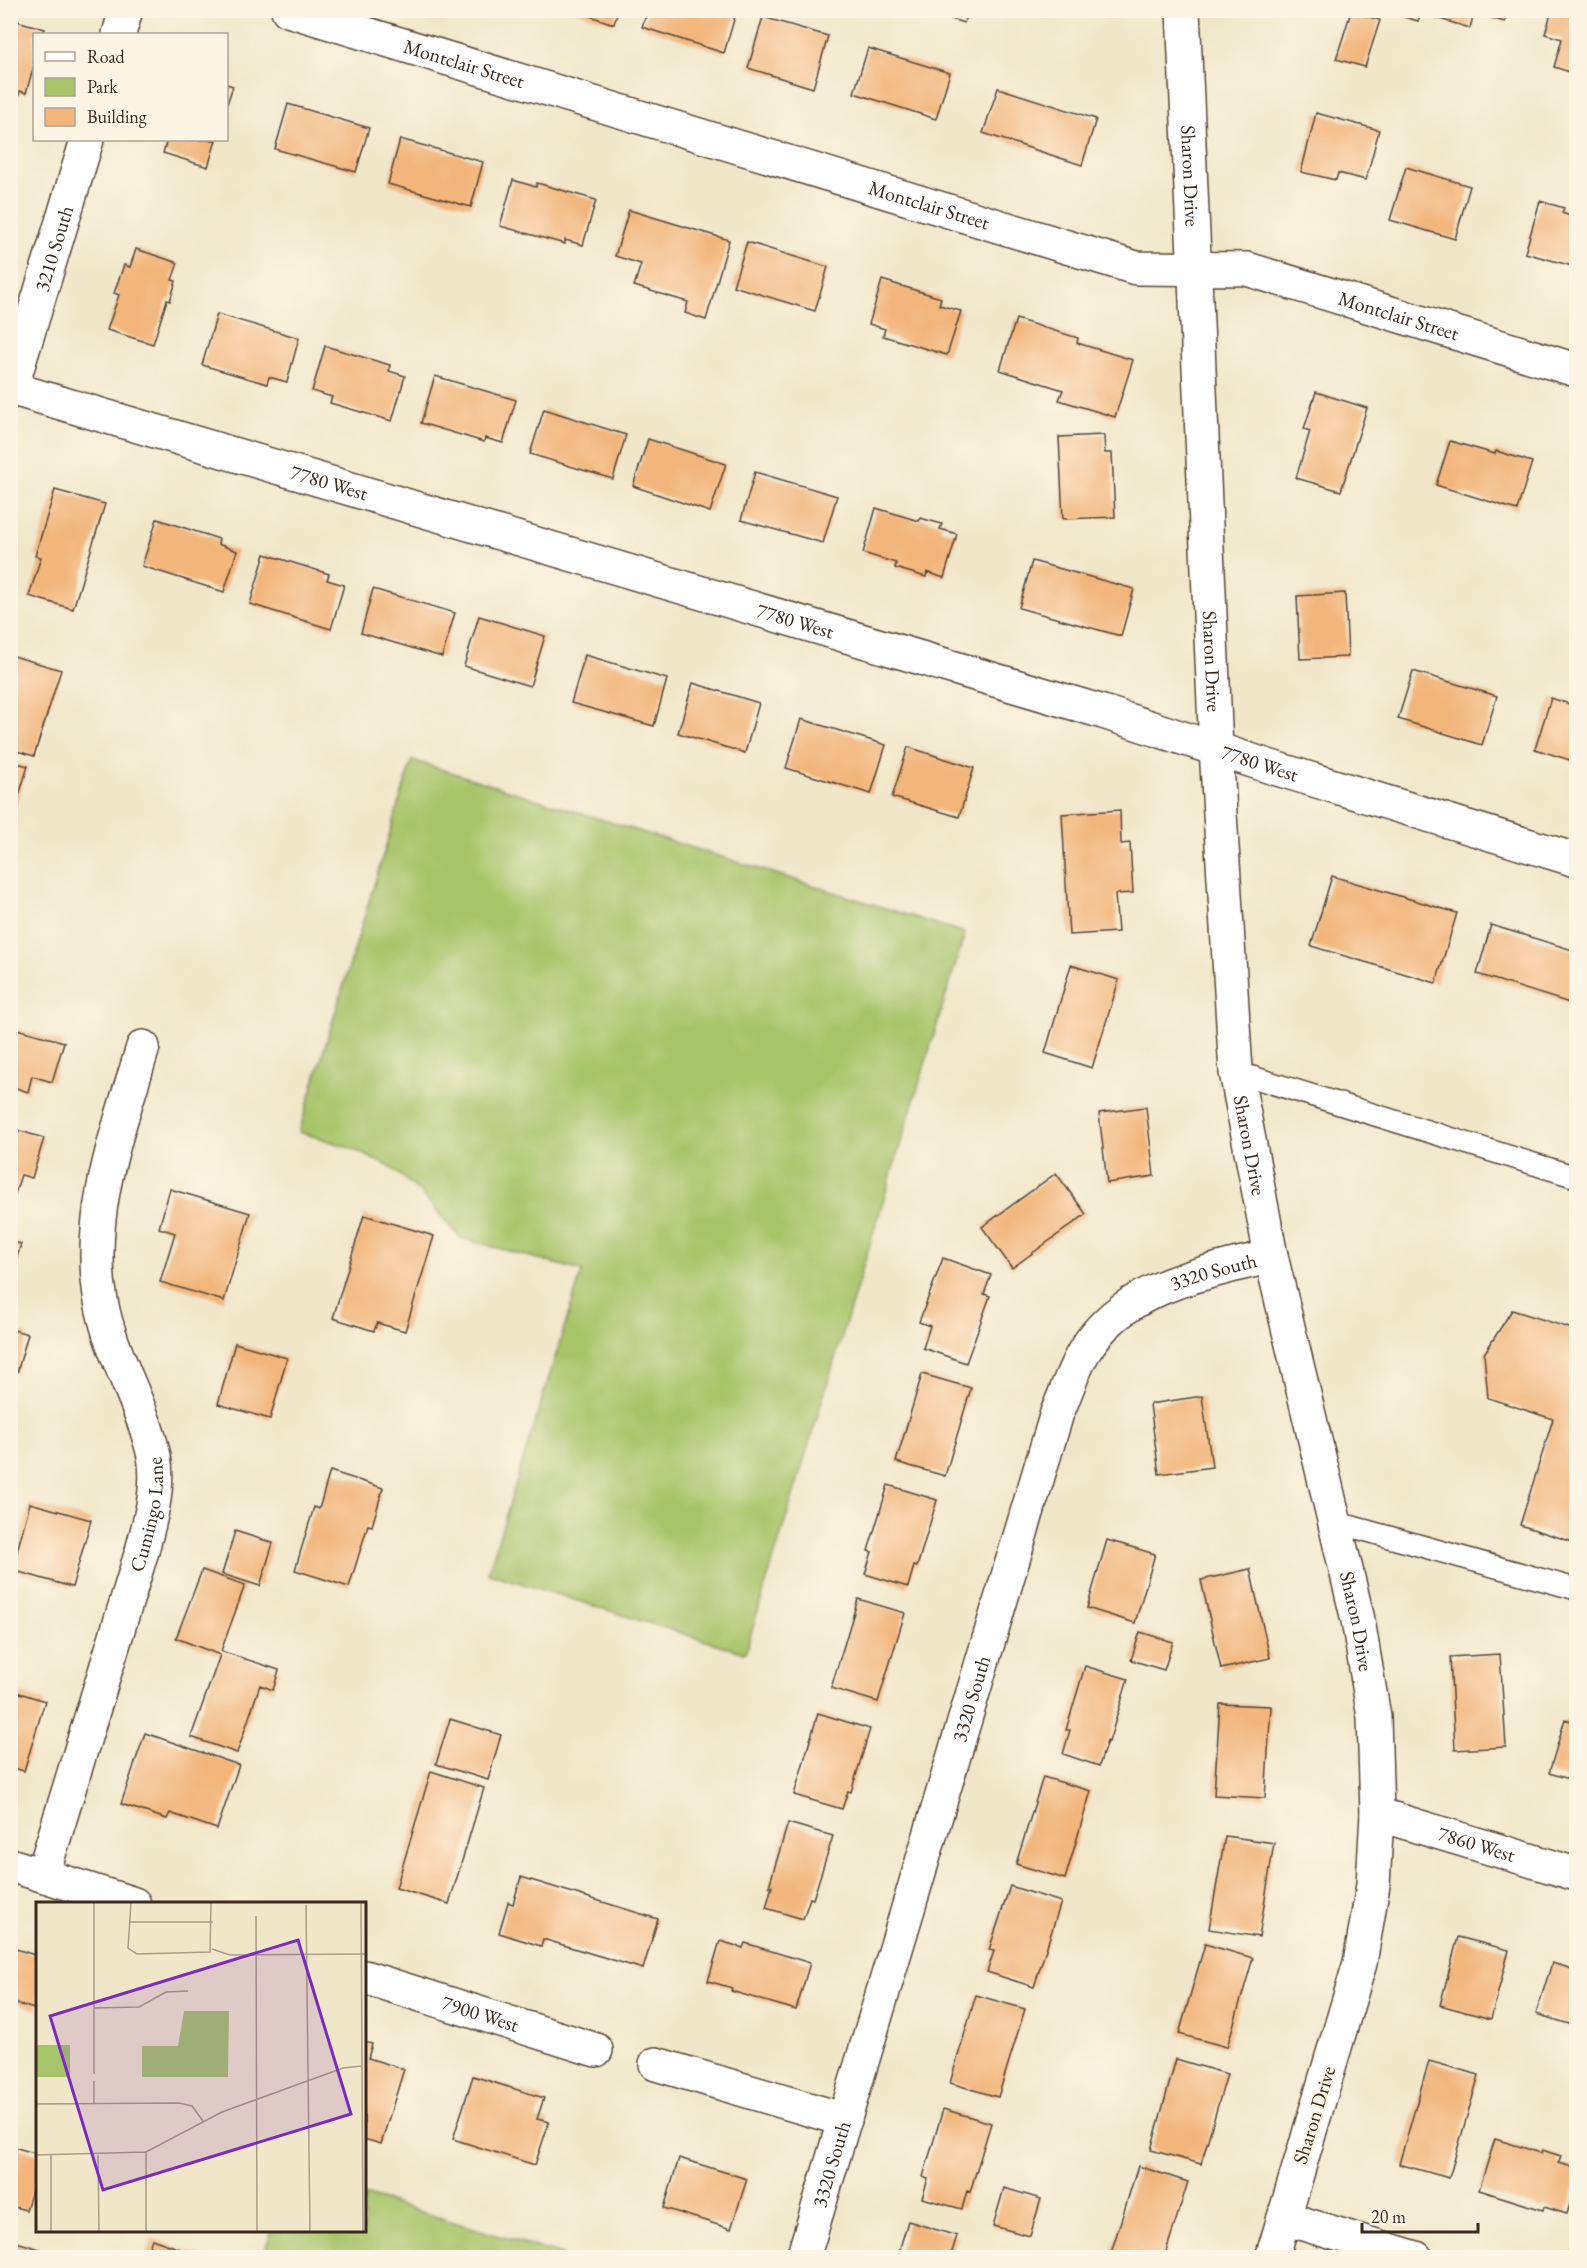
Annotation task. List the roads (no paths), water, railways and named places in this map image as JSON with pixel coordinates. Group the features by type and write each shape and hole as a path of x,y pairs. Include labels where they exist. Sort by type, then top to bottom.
{"street":[{"path":"118,33 126,10"},
{"name":"Montclair Street","path":"288,10 1137,268 1247,269 1576,370"},
{"name":"Sharon Drive","path":"1183,10 1216,749 1236,1072 1271,1256 1358,1620 1374,1717 1377,1814 1374,1885 1360,1963 1272,2258"},
{"name":"3210 South","path":"11,389 87,141"},
{"name":"7780 West","path":"11,389 1092,709 1576,860"},
{"name":"Cumingo Lane","path":"43,1874 142,1551 155,1499 154,1458 137,1405 115,1355 100,1300 96,1236 104,1182 143,1047"},
{"name":"3320 South","path":"803,2258 1057,1413 1085,1350 1116,1313 1158,1288 1271,1256"},
{"name":"7860 West","path":"1377,1814 1576,1874"},
{"path":"10,1865 128,1902"},
{"name":"7900 West","path":"366,1978 596,2050"},
{"path":"656,2064 845,2120"},
{"path":"1284,2218 1416,2258"}],"lane":[{"path":"1236,1072 1576,1177"},
{"path":"1335,1522 1576,1589"}]}
